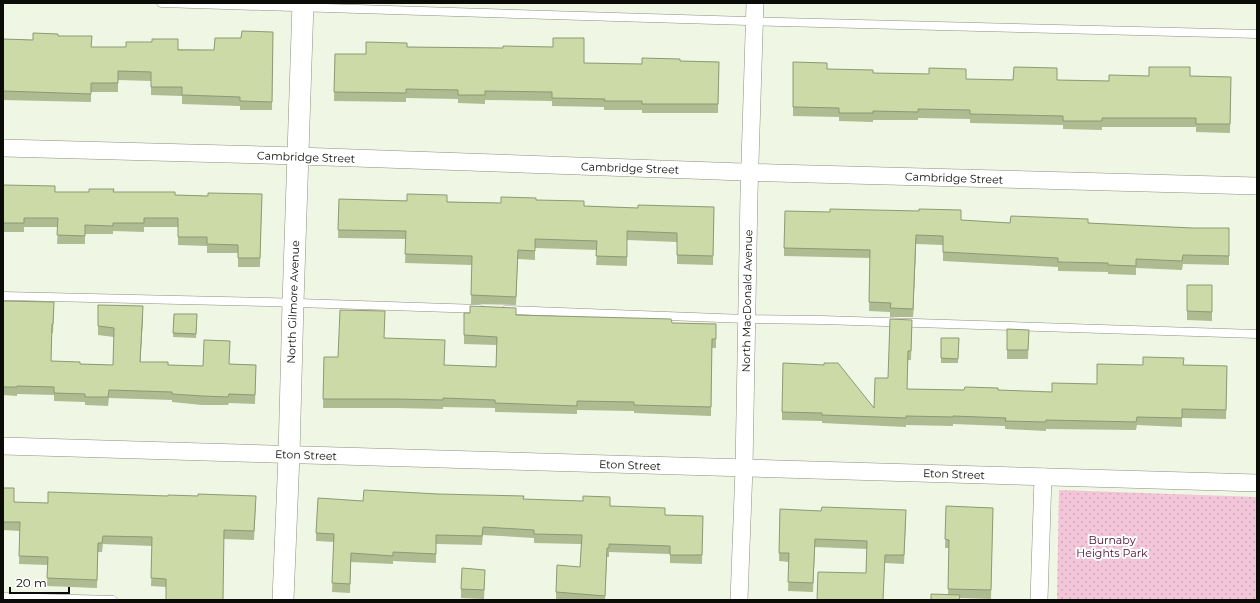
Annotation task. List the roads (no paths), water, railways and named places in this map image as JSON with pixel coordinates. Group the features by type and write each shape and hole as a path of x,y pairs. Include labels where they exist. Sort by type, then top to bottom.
{"street":[{"name":"North MacDonald Avenue","path":"739,600 744,468 749,172 755,3"},
{"name":"North Gilmore Avenue","path":"283,600 303,5"},
{"name":"Cambridge Street","path":"3,148 298,156 749,172 1257,186"},
{"name":"Eton Street","path":"3,446 1257,483"},
{"path":"1039,600 1043,477"}],"lane":[{"path":"161,3 303,5 755,21 1257,34"},
{"path":"3,296 293,303 484,310"},
{"path":"500,310 746,319 830,320 1257,334"},
{"path":"3,596 113,600"}],"park label":[{"name":"Burnaby Heights Park","path":"1112,546"}]}
